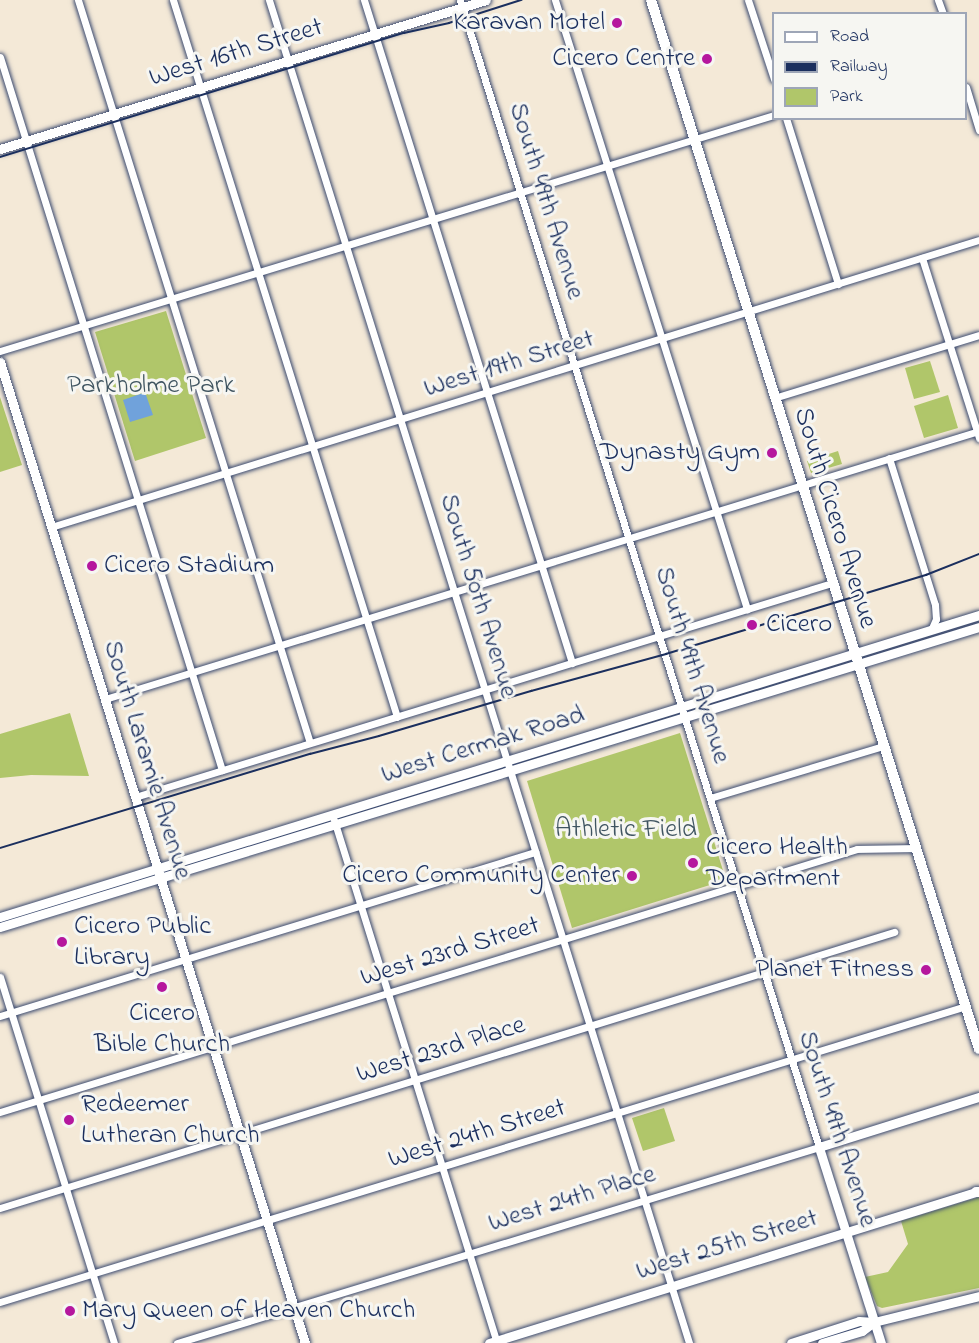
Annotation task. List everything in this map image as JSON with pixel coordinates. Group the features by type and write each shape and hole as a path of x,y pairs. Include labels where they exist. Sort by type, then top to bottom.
{"main road":[{"name":"West 16th Street","path":"0,149 375,34 461,4 486,0"},
{"name":"South Cicero Avenue","path":"651,0 979,1049"},
{"name":"South Laramie Avenue","path":"0,362 305,1343"},
{"name":"West Cermak Road","path":"856,659 931,630 979,615"},
{"name":"West Cermak Road","path":"0,917 335,824 509,766 856,659 979,627"},
{"name":"West Cermak Road","path":"0,927 332,814 509,766"},
{"name":"West 24th Place","path":"819,1147 979,1097"},
{"name":"South 49th Avenue","path":"819,1147 881,1343"},
{"name":"West 25th Street","path":"494,1342 978,1192"},
{"path":"790,1343 859,1321 874,1322 979,1296"},
{"path":"822,1343 862,1331 874,1322"}],"street":[{"path":"78,0 310,743"},
{"path":"173,0 397,717"},
{"name":"South 50th Avenue","path":"269,0 689,1343"},
{"path":"364,0 572,663"},
{"path":"555,0 747,609"},
{"path":"748,0 772,73"},
{"name":"South 49th Avenue","path":"461,4 819,1147"},
{"path":"0,57 222,770"},
{"path":"967,90 979,129"},
{"path":"0,351 772,116"},
{"path":"787,120 838,284"},
{"name":"West 19th Street","path":"51,527 979,240"},
{"path":"105,699 801,484 978,433 922,258"},
{"path":"774,398 979,335"},
{"path":"890,458 935,605 936,619 931,630"},
{"path":"135,797 832,582"},
{"path":"710,798 883,746"},
{"path":"332,814 442,1166 494,1342"},
{"name":"West 23rd Street","path":"0,1112 857,849 915,848"},
{"path":"0,1016 535,852"},
{"name":"West 23rd Place","path":"0,1208 894,932"},
{"path":"0,977 114,1343"},
{"name":"West 24th Street","path":"0,1302 966,1006"},
{"name":"West 24th Place","path":"177,1343 819,1147"}],"green space":[{"name":"Parkholme Park","path":"166,311 206,438 135,461 95,332"},
{"path":"930,361 940,392 914,399 905,368"},
{"path":"948,395 958,428 924,438 914,406"},
{"path":"0,397 22,465 0,472"},
{"path":"838,451 842,464 811,473 807,461"},
{"path":"70,713 89,776 31,775 0,778 0,734"},
{"name":"Athletic Field","path":"680,733 726,880 572,928 527,781"},
{"path":"664,1108 675,1141 643,1151 632,1118"},
{"path":"979,1197 979,1288 882,1308 877,1306 865,1277 888,1272 908,1244 901,1221"}],"water":[{"path":"143,393 146,395 153,415 130,422 123,400"}],"railway":[{"path":"0,157 404,33 449,23 521,0"},
{"path":"0,848 310,754 666,654 926,575 979,554"}],"place":[{"name":"Karavan Motel","path":"617,23"},
{"name":"Cicero Centre","path":"707,59"},
{"name":"Dynasty Gym","path":"772,453"},
{"name":"Cicero Stadium","path":"92,566"},
{"name":"Cicero","path":"752,625"},
{"name":"Cicero Health Department","path":"693,863"},
{"name":"Cicero Community Center","path":"632,876"},
{"name":"Cicero Public Library","path":"62,942"},
{"name":"Planet Fitness","path":"926,970"},
{"name":"Cicero Bible Church","path":"162,987"},
{"name":"Redeemer Lutheran Church","path":"69,1120"},
{"name":"Mary Queen of Heaven Church","path":"70,1311"}]}
